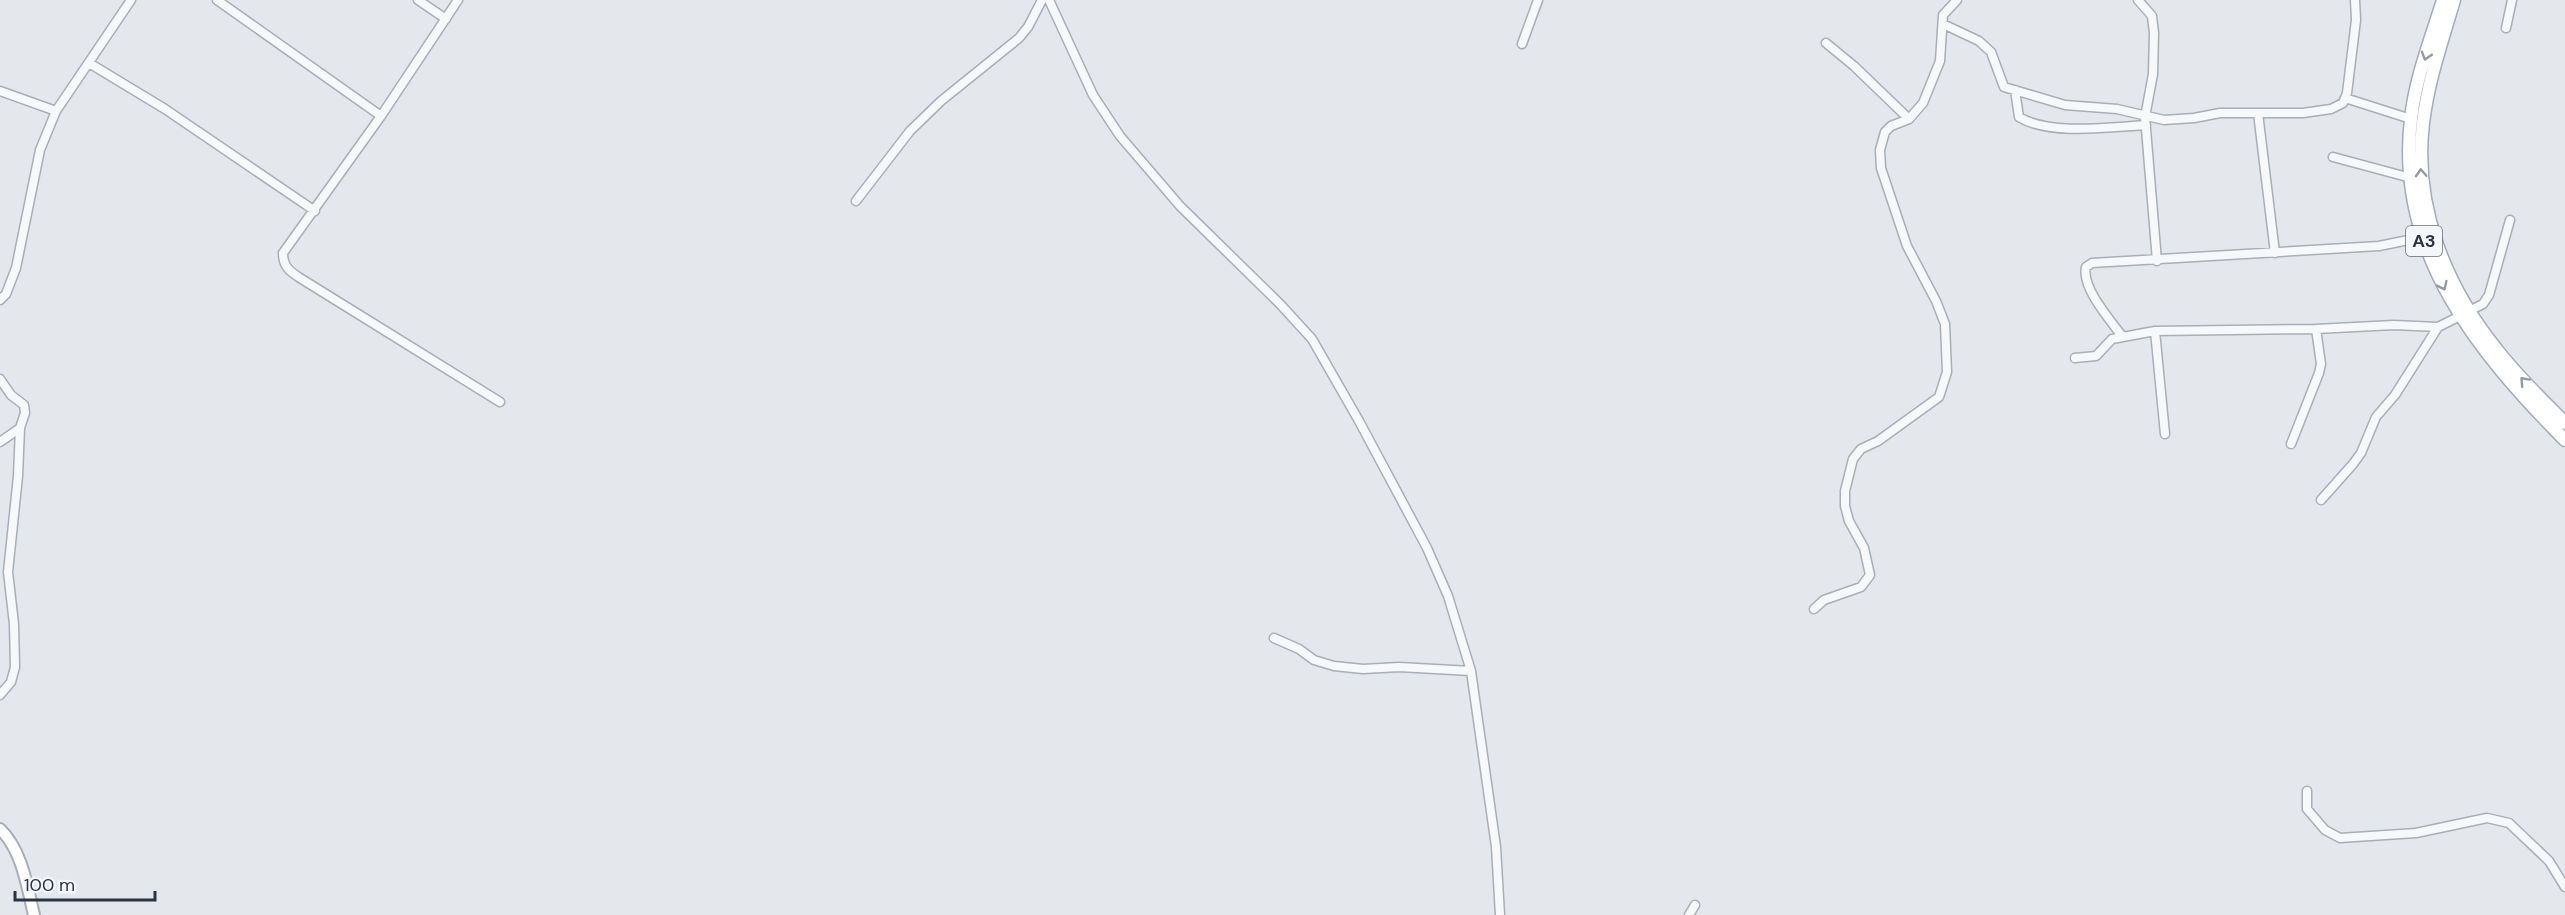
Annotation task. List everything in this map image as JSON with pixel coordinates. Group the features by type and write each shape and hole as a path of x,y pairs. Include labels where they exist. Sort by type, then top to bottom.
{"main road":[{"name":"A3","path":"2443,0 2419,78 2411,119 2411,178 2423,237 2435,270 2464,314 2565,423"},
{"name":"A3","path":"2454,0 2430,81 2423,122 2421,168 2427,215 2475,340 2509,381 2565,440"}],"street":[{"path":"0,300 6,294 16,268 40,150 56,111 131,0"},
{"path":"217,0 381,116"},
{"path":"418,0 446,19"},
{"path":"458,0 381,116 283,253 285,266 300,278 500,402"},
{"path":"856,201 910,131 941,101 1019,38 1028,27 1042,0"},
{"path":"1049,0 1065,29 1093,95 1120,136 1180,206 1280,304 1312,339 1427,548 1448,596 1471,671 1496,847 1500,915"},
{"path":"1522,44 1538,0"},
{"path":"1814,609 1824,600 1861,587 1870,576 1864,548 1849,521 1845,506 1845,491 1852,459 1861,449 1878,441 1939,397 1947,372 1945,324 1936,301 1907,246 1881,168 1880,150 1885,132 1909,119 1923,103 1940,61 1943,15 1957,0"},
{"path":"2138,0 2152,16 2154,33 2153,74 2146,121 2157,261"},
{"path":"2015,90 2019,117 2038,124 2105,128 2220,113 2303,113 2331,109 2343,104 2345,98 2356,20 2355,0"},
{"path":"2506,28 2512,0"},
{"path":"1943,24 1979,41 1991,52 2004,87 2065,105 2117,109 2146,121"},
{"path":"1826,43 1854,66 1909,119"},
{"path":"89,63 165,109 315,211"},
{"path":"0,91 56,111"},
{"path":"2345,98 2411,119"},
{"path":"2258,113 2275,253"},
{"path":"2333,157 2411,178"},
{"path":"2075,358 2096,356 2112,339 2155,332 2394,325 2438,327 2483,304 2490,295 2510,220"},
{"path":"2122,336 2097,302 2087,282 2085,267 2092,264 2379,246 2423,237"},
{"path":"2321,500 2361,453 2376,417 2396,396 2438,327"},
{"path":"2291,444 2319,373 2316,329"},
{"path":"2155,332 2165,434"},
{"path":"0,379 11,395 24,405 25,413 20,428 18,476 8,572 14,624 15,667 11,682 0,695"},
{"path":"0,442 20,428"},
{"path":"1274,638 1299,649 1314,660 1334,666 1363,669 1399,667 1471,671"},
{"path":"2307,791 2307,809 2325,830 2340,838 2416,833 2487,818 2509,823 2549,861 2565,887"},
{"path":"0,829 7,836 23,868 34,915"},
{"path":"1689,915 1695,904"}]}
